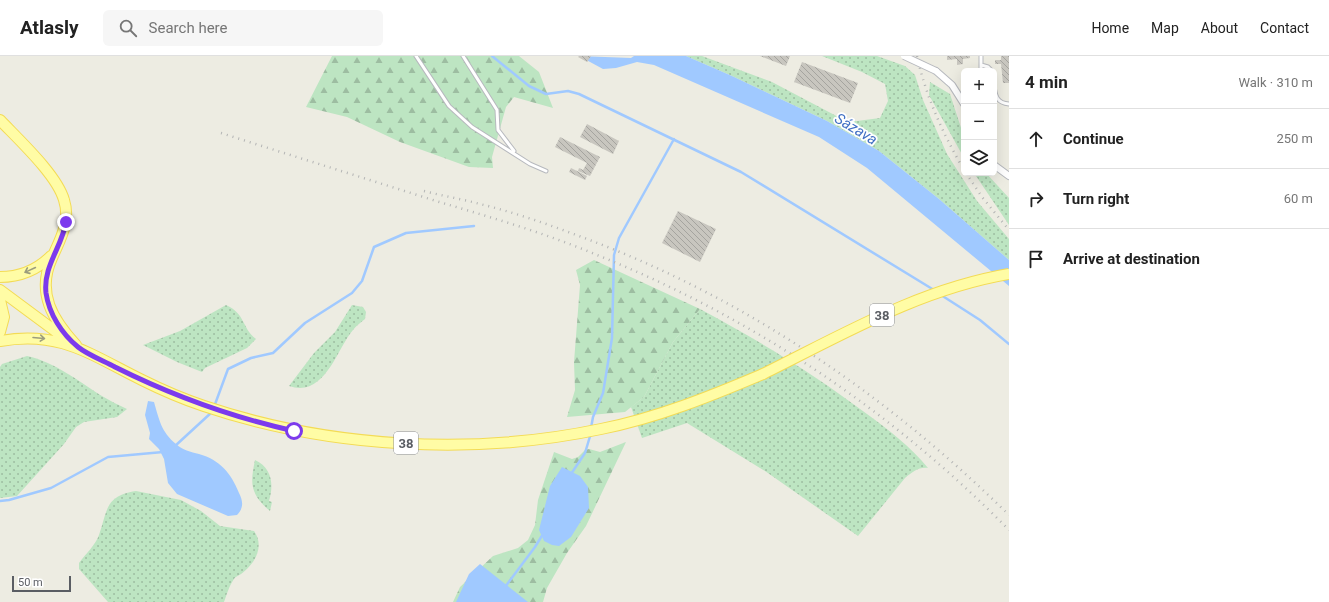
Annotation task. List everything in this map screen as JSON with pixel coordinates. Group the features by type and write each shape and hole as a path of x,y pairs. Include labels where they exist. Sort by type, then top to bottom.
{"main road":[{"path":"0,120 56,183 62,194 66,208 66,222 63,235 55,251 46,276 48,302 58,326 78,348"},
{"path":"0,277 16,276 31,271 44,262 55,251"},
{"name":"38","path":"0,290 78,348 149,384 202,405 234,416 326,436 359,440 422,444 482,443 546,438 580,433 602,429 699,401 763,374 867,322 907,304 948,289 1009,274"},
{"path":"0,300 4,317 0,332"},
{"path":"0,341 20,338 42,338 78,348"}],"street":[{"path":"904,56 936,70 952,85 961,99"},
{"path":"997,167 1009,176"}],"lane":[{"path":"416,56 449,106 472,127 514,152 530,164 546,171"},
{"path":"463,56 497,110 498,130 514,152"},
{"path":"981,56 981,66 989,68"},
{"path":"997,99 1002,103 1009,104"}],"green space":[{"path":"332,56 519,56 539,72 553,108 514,97 506,107 492,157 493,168 469,167 400,142 347,117 306,107"},
{"path":"686,56 702,56 772,82 844,120 857,121 880,118 888,101 885,84 862,72 822,56 877,56 905,66 915,75 923,100 947,154 977,201 1009,239 1009,260 939,199 879,151 827,121"},
{"path":"930,82 950,94 961,128 961,153 929,95"},
{"path":"976,176 989,176 1009,198 1009,225"},
{"path":"594,260 700,309 673,342 644,397 625,412 567,417 575,390 574,362 580,285 576,270"},
{"path":"226,305 237,312 248,330 256,339 247,348 205,368 202,372 177,362 143,345 180,331"},
{"path":"352,305 363,307 366,312 365,319 353,330 335,360 321,379 312,385 301,388 289,386 314,353 335,332"},
{"path":"700,309 764,345 827,385 892,433 928,468 918,469 905,478 858,536 765,471 687,423 642,438 631,407 644,397 673,342"},
{"path":"27,356 57,367 105,398 127,409 117,417 84,422 76,427 64,444 17,496 0,498 0,367 2,364"},
{"path":"626,442 586,526 567,553 547,588 543,602 453,602 460,587 493,556 518,548 528,540 535,525 538,500 554,452 572,459 578,457 585,450 589,449 600,452"},
{"path":"255,460 265,467 270,477 271,495 269,501 272,502 270,511 263,505 255,494 253,488 252,476"},
{"path":"136,491 181,500 201,511 220,526 254,531 259,543 257,554 246,570 234,579 229,587 224,602 108,602 79,569 79,563 93,546 99,535 109,505 118,496"}],"water":[{"path":"579,56 631,58 634,56 686,56 827,121 879,151 939,199 1009,260 1009,286 867,168 819,137 654,65 637,62 616,68 603,69"},
{"path":"148,401 154,402 159,420 164,430 178,446 213,460 228,473 236,486 242,502 241,510 237,515 228,516 177,494 168,483 164,459 159,449 149,439 150,433 145,415"},
{"path":"562,467 580,476 588,487 589,508 571,537 559,546 552,545 544,541 539,530 550,486"},
{"path":"480,564 528,602 456,602 469,574"}],"building":[{"path":"591,56 587,62 578,57"},
{"path":"760,56 790,56 786,66"},
{"path":"947,56 970,56 970,58 963,59 963,64 957,65 957,59 947,60"},
{"path":"1001,56 1009,56 1009,83 1003,83 1001,64 995,64 995,60 1001,60"},
{"path":"802,62 858,83 850,103 794,82"},
{"path":"587,124 619,141 613,154 580,137"},
{"path":"560,137 600,157 590,176 578,171 579,168 583,170 587,163 555,147"},
{"path":"571,168 587,176 585,180 569,172"},
{"path":"678,211 716,229 700,262 662,243"}],"waterway":[{"path":"492,56 529,86 546,94 568,91 579,94 741,172 934,290"},
{"path":"591,428 593,417 603,393 612,338 614,255 619,238 674,139"},
{"path":"214,407 228,369 251,358 273,353 305,323 352,293 362,281 374,247 406,233 474,226"},
{"path":"941,295 980,320 1009,344"},
{"path":"175,446 212,412"},
{"path":"571,474 585,453 591,433"},
{"path":"0,501 9,500 51,488 108,457 163,452"},
{"path":"505,587 543,534"}],"railway":[{"path":"917,56 930,101 949,143 961,165"},
{"path":"221,133 537,232 597,255 710,307 765,338 817,371 868,407 917,446 964,487 1009,530"},
{"path":"968,176 982,197 1009,230"},
{"path":"424,191 495,208 556,227 657,268 712,295 818,358 868,394 917,432 1009,515"}],"route":[{"path":"66,222 63,235 48,267 46,276 46,293 50,310 58,326 78,348 169,393 234,416 294,431"}],"water label":[{"name":"Sázava","path":"856,129"}]}
